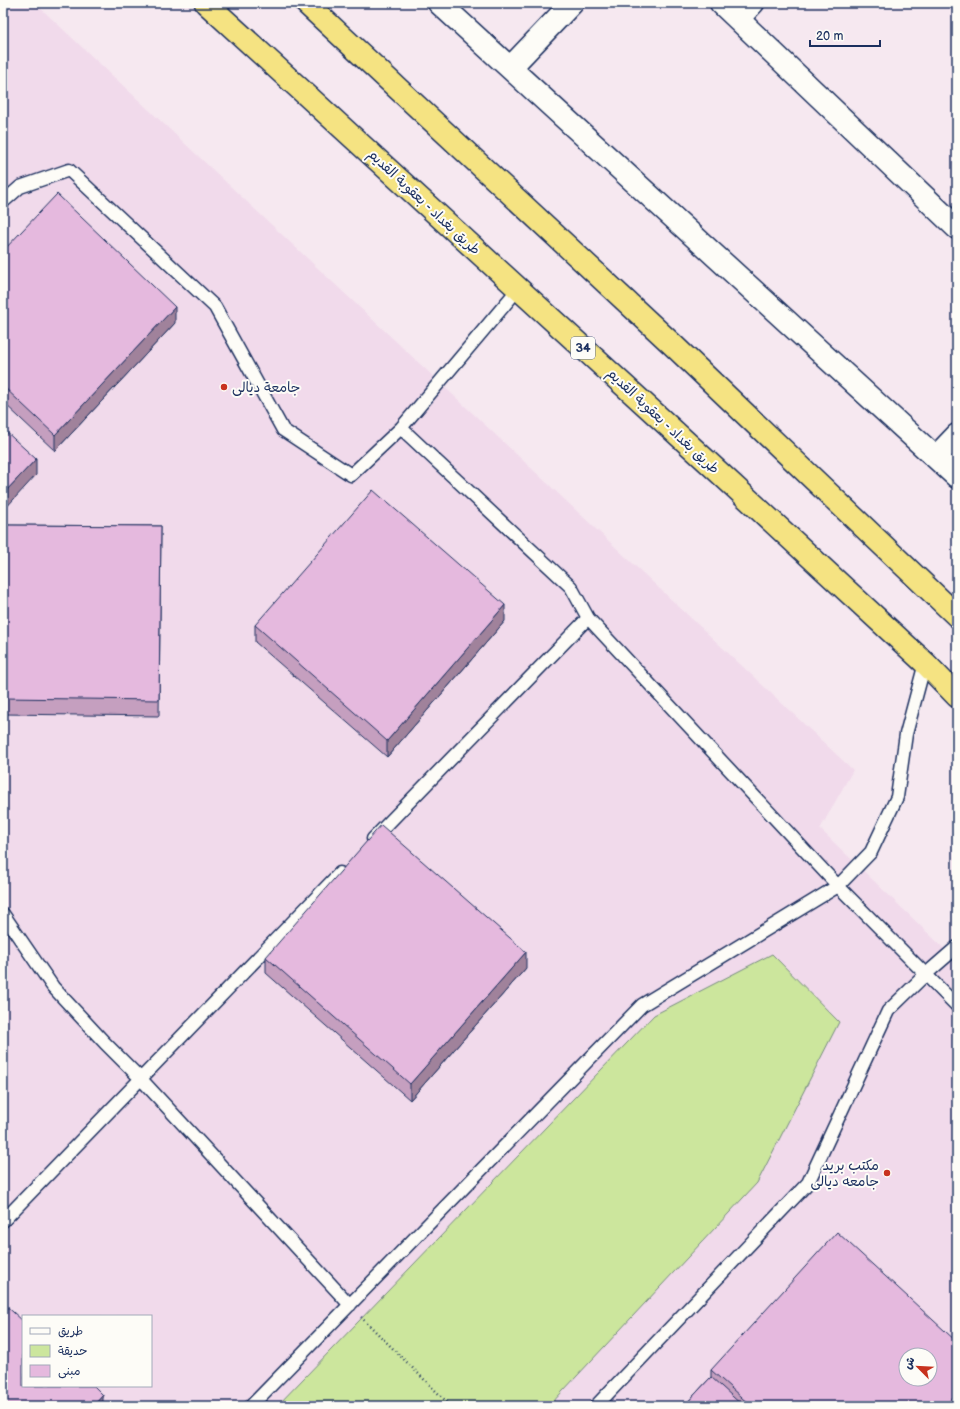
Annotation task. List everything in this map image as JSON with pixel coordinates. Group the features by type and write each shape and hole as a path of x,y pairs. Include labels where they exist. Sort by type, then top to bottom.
{"highway":[{"name":"طريق بغداد - بعقوبة القديم","path":"206,3 925,664 957,696"},
{"path":"306,3 667,340 957,616"}],"street":[{"path":"440,3 957,476"},
{"path":"510,68 572,3"},
{"path":"721,3 957,228"},
{"path":"738,19 753,3"},
{"path":"936,457 957,435"}],"lane":[{"path":"3,202 20,187 68,170 215,307 283,430 351,475 401,428 518,289"},
{"path":"401,428 571,587 588,618 838,886 957,1006"},
{"path":"367,846 588,618"},
{"path":"251,1406 642,1005 838,886 871,852 897,797 906,734 925,664"},
{"path":"3,1221 350,863"},
{"path":"3,914 53,987 141,1079 350,1305"},
{"path":"596,1406 808,1183 888,1012 926,974 957,947"}],"path":[{"path":"350,1305 451,1406"}],"shaded area":[{"name":"جامعة ديالى","path":"3,3 35,3 853,770 820,829 957,961 957,1406 3,1406"}],"green space":[{"path":"772,954 839,1022 757,1183 549,1406 277,1406 654,1015"}],"building":[{"path":"57,194 175,307 55,435 3,386 3,251"},
{"path":"3,429 36,459 3,494"},
{"path":"373,490 505,605 387,741 255,625"},
{"path":"3,525 161,526 159,700 3,698"},
{"path":"381,825 526,952 410,1084 266,957"},
{"path":"837,1232 957,1342 957,1393 945,1406 751,1406 711,1370"},
{"path":"3,1303 22,1320 22,1387 95,1387 103,1395 93,1406 3,1406"},
{"path":"711,1377 743,1406 684,1406"}],"place":[{"name":"جامعة ديالى","path":"224,387"},
{"name":"مكتب بريد جامعه ديالى","path":"887,1173"}]}
